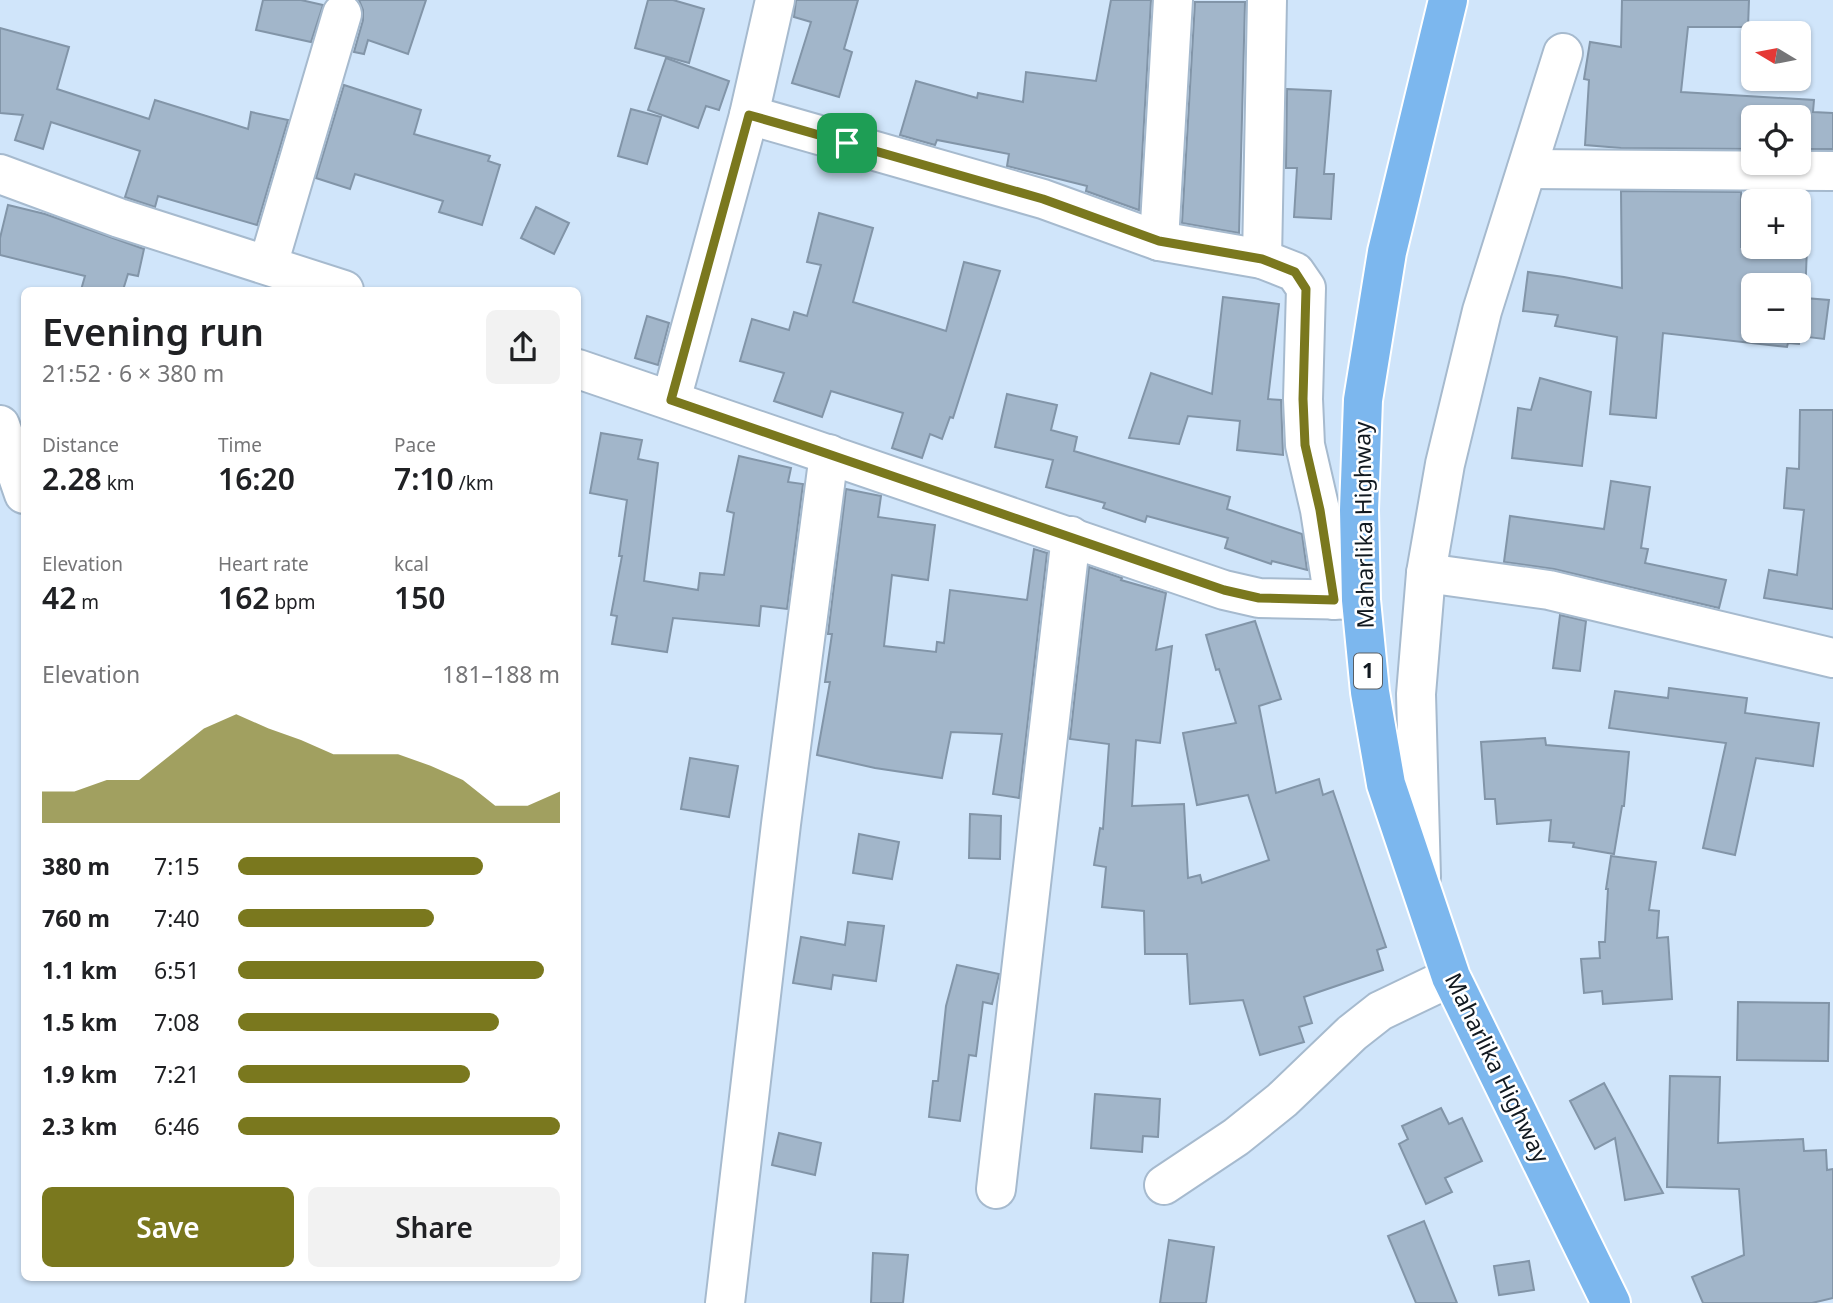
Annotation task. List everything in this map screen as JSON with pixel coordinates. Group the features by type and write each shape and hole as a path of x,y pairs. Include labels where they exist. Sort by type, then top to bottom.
{"highway":[{"name":"Maharlika Highway","path":"1448,0 1387,252 1363,400 1359,510 1347,600 1370,692 1387,784 1451,978 1611,1303"}],"street":[{"path":"671,400 749,115 775,0"},
{"path":"1159,241 1173,0"},
{"path":"1262,259 1267,0"},
{"path":"268,265 342,14"},
{"path":"1421,886 1416,694 1426,573 1445,464 1482,312 1563,53"},
{"path":"581,370 1224,590 1259,598 1347,600 1320,510 1305,445 1303,399 1306,289 1295,272 1262,259 1159,241 1043,199 749,115"},
{"path":"1527,169 1833,171"},
{"path":"0,174 119,218 335,287"},
{"path":"0,425 21,485"},
{"path":"725,1303 829,454"},
{"path":"996,1189 1071,536"},
{"path":"1426,573 1549,590 1833,658"},
{"path":"1164,1185 1236,1137 1282,1100 1352,1033 1380,1012 1451,978"}],"building":[{"path":"263,0 301,0 323,5 311,42 256,30"},
{"path":"359,0 426,0 408,54 368,40 364,54 354,52 363,20"},
{"path":"648,0 673,0 704,9 689,63 635,48"},
{"path":"796,0 858,0 844,49 852,52 839,97 792,83 811,22 794,17"},
{"path":"1111,0 1151,0 1139,210 1086,191 1087,186 1007,166 1009,154 937,140 935,145 900,135 916,81 977,98 978,93 1023,102 1026,72 1096,81"},
{"path":"1622,0 1749,0 1748,21 1741,21 1741,27 1688,27 1681,92 1814,100 1813,112 1833,113 1833,149 1811,149 1811,105 1741,105 1741,149 1585,145 1589,80 1584,79 1590,42 1621,47"},
{"path":"1195,2 1245,2 1239,233 1182,223"},
{"path":"0,28 69,47 57,89 149,119 155,100 248,129 251,112 288,120 257,225 158,196 155,207 125,197 140,151 51,122 43,149 15,140 23,115 0,113"},
{"path":"666,58 729,81 719,110 706,106 698,128 648,110"},
{"path":"344,85 421,110 414,134 490,156 488,161 500,165 482,225 439,212 443,201 355,174 350,189 316,178"},
{"path":"1287,89 1331,91 1324,174 1334,174 1331,219 1294,217 1297,168 1286,168"},
{"path":"631,109 661,117 647,164 618,156"},
{"path":"1621,191 1741,192 1741,259 1807,259 1806,273 1741,273 1741,342 1663,333 1656,418 1610,414 1617,337 1555,326 1558,315 1523,311 1528,272 1622,288"},
{"path":"8,205 45,214 144,249 138,276 128,274 124,287 82,287 85,276 0,255 0,238"},
{"path":"536,207 569,223 554,254 521,238"},
{"path":"819,213 873,228 853,302 946,331 964,262 1000,271 953,418 950,417 942,439 930,434 922,458 892,448 903,413 831,391 822,417 774,401 784,373 740,361 752,319 789,330 794,312 807,316 821,265 807,262"},
{"path":"1223,297 1279,304 1268,399 1281,400 1283,455 1237,450 1240,421 1188,416 1179,444 1129,438 1151,373 1212,394"},
{"path":"1811,298 1829,300 1824,339 1811,337"},
{"path":"647,316 669,323 658,365 635,358"},
{"path":"1752,343 1788,343 1787,347"},
{"path":"1540,378 1591,392 1582,466 1512,458 1518,408 1531,410"},
{"path":"1007,394 1057,405 1051,430 1077,437 1074,451 1230,497 1227,509 1302,534 1307,570 1272,561 1271,564 1225,548 1228,538 1147,516 1145,522 1103,508 1105,503 1046,487 1053,460 995,447"},
{"path":"1800,410 1833,410 1833,609 1764,598 1769,570 1797,575 1804,510 1784,508 1787,468 1799,469"},
{"path":"601,433 642,440 638,459 658,463 644,581 698,590 700,573 724,575 734,513 727,511 739,456 791,468 788,482 803,484 787,609 761,606 759,626 673,618 667,652 612,644 617,616 611,615 622,556 619,556 627,500 590,493"},
{"path":"1611,481 1650,487 1641,548 1648,549 1645,563 1726,580 1719,608 1554,569 1504,562 1510,516 1604,529"},
{"path":"846,489 881,496 878,517 935,525 928,580 892,575 884,646 936,652 937,642 944,643 950,590 1027,600 1034,549 1047,553 1019,798 993,794 1002,734 951,732 942,778 875,768 817,755 830,682 825,682 832,634 828,634"},
{"path":"1089,567 1166,593 1156,650 1172,646 1160,743 1136,740 1132,806 1184,804 1188,878 1200,875 1202,883 1269,860 1248,795 1197,805 1183,733 1236,723 1206,635 1255,621 1281,699 1259,706 1276,793 1319,779 1323,795 1333,791 1386,947 1377,950 1383,970 1304,997 1312,1023 1299,1027 1304,1042 1260,1055 1243,1000 1190,1004 1187,954 1145,954 1144,911 1102,907 1106,867 1094,865 1100,828 1103,829 1109,744 1070,739"},
{"path":"1560,615 1586,621 1580,671 1553,668"},
{"path":"1669,688 1747,698 1745,713 1819,723 1813,766 1756,758 1735,855 1703,848 1726,743 1609,728 1615,691 1668,698"},
{"path":"1545,738 1546,745 1629,752 1624,806 1614,854 1573,847 1574,843 1549,841 1551,820 1497,824 1495,799 1485,799 1481,742"},
{"path":"690,758 738,766 729,817 681,809"},
{"path":"970,814 1001,816 1000,859 969,858"},
{"path":"859,834 899,842 892,879 853,873"},
{"path":"1611,856 1656,862 1649,910 1659,911 1657,938 1668,937 1672,999 1603,1004 1602,991 1584,993 1581,959 1600,958 1599,942 1605,942 1606,889"},
{"path":"848,922 884,926 876,981 833,975 831,989 793,983 801,937 845,945"},
{"path":"957,965 999,974 992,1004 983,1002 976,1056 969,1055 960,1121 929,1117 933,1081 938,1081 946,1006"},
{"path":"1738,1002 1829,1003 1828,1061 1737,1060"},
{"path":"1670,1076 1720,1077 1718,1143 1803,1139 1804,1151 1826,1150 1827,1170 1833,1169 1833,1298 1812,1303 1703,1303 1692,1277 1744,1255 1739,1189 1667,1187"},
{"path":"1604,1083 1663,1193 1625,1200 1615,1138 1595,1149 1570,1101"},
{"path":"1095,1094 1160,1099 1158,1137 1143,1136 1142,1152 1091,1148"},
{"path":"1441,1108 1449,1124 1462,1118 1482,1161 1445,1178 1452,1192 1426,1204 1399,1144 1408,1139 1402,1126"},
{"path":"779,1133 821,1143 815,1175 772,1165"},
{"path":"1424,1221 1457,1303 1416,1303 1388,1236"},
{"path":"1169,1240 1214,1247 1206,1303 1160,1303"},
{"path":"873,1253 908,1255 903,1303 871,1303"},
{"path":"1529,1261 1534,1290 1499,1295 1494,1266"}],"route":[{"path":"749,115 847,143 1043,199 1159,241 1262,259 1295,272 1306,289 1303,399 1305,445 1320,510 1334,600 1259,598 1224,590 671,400 749,115"}]}
